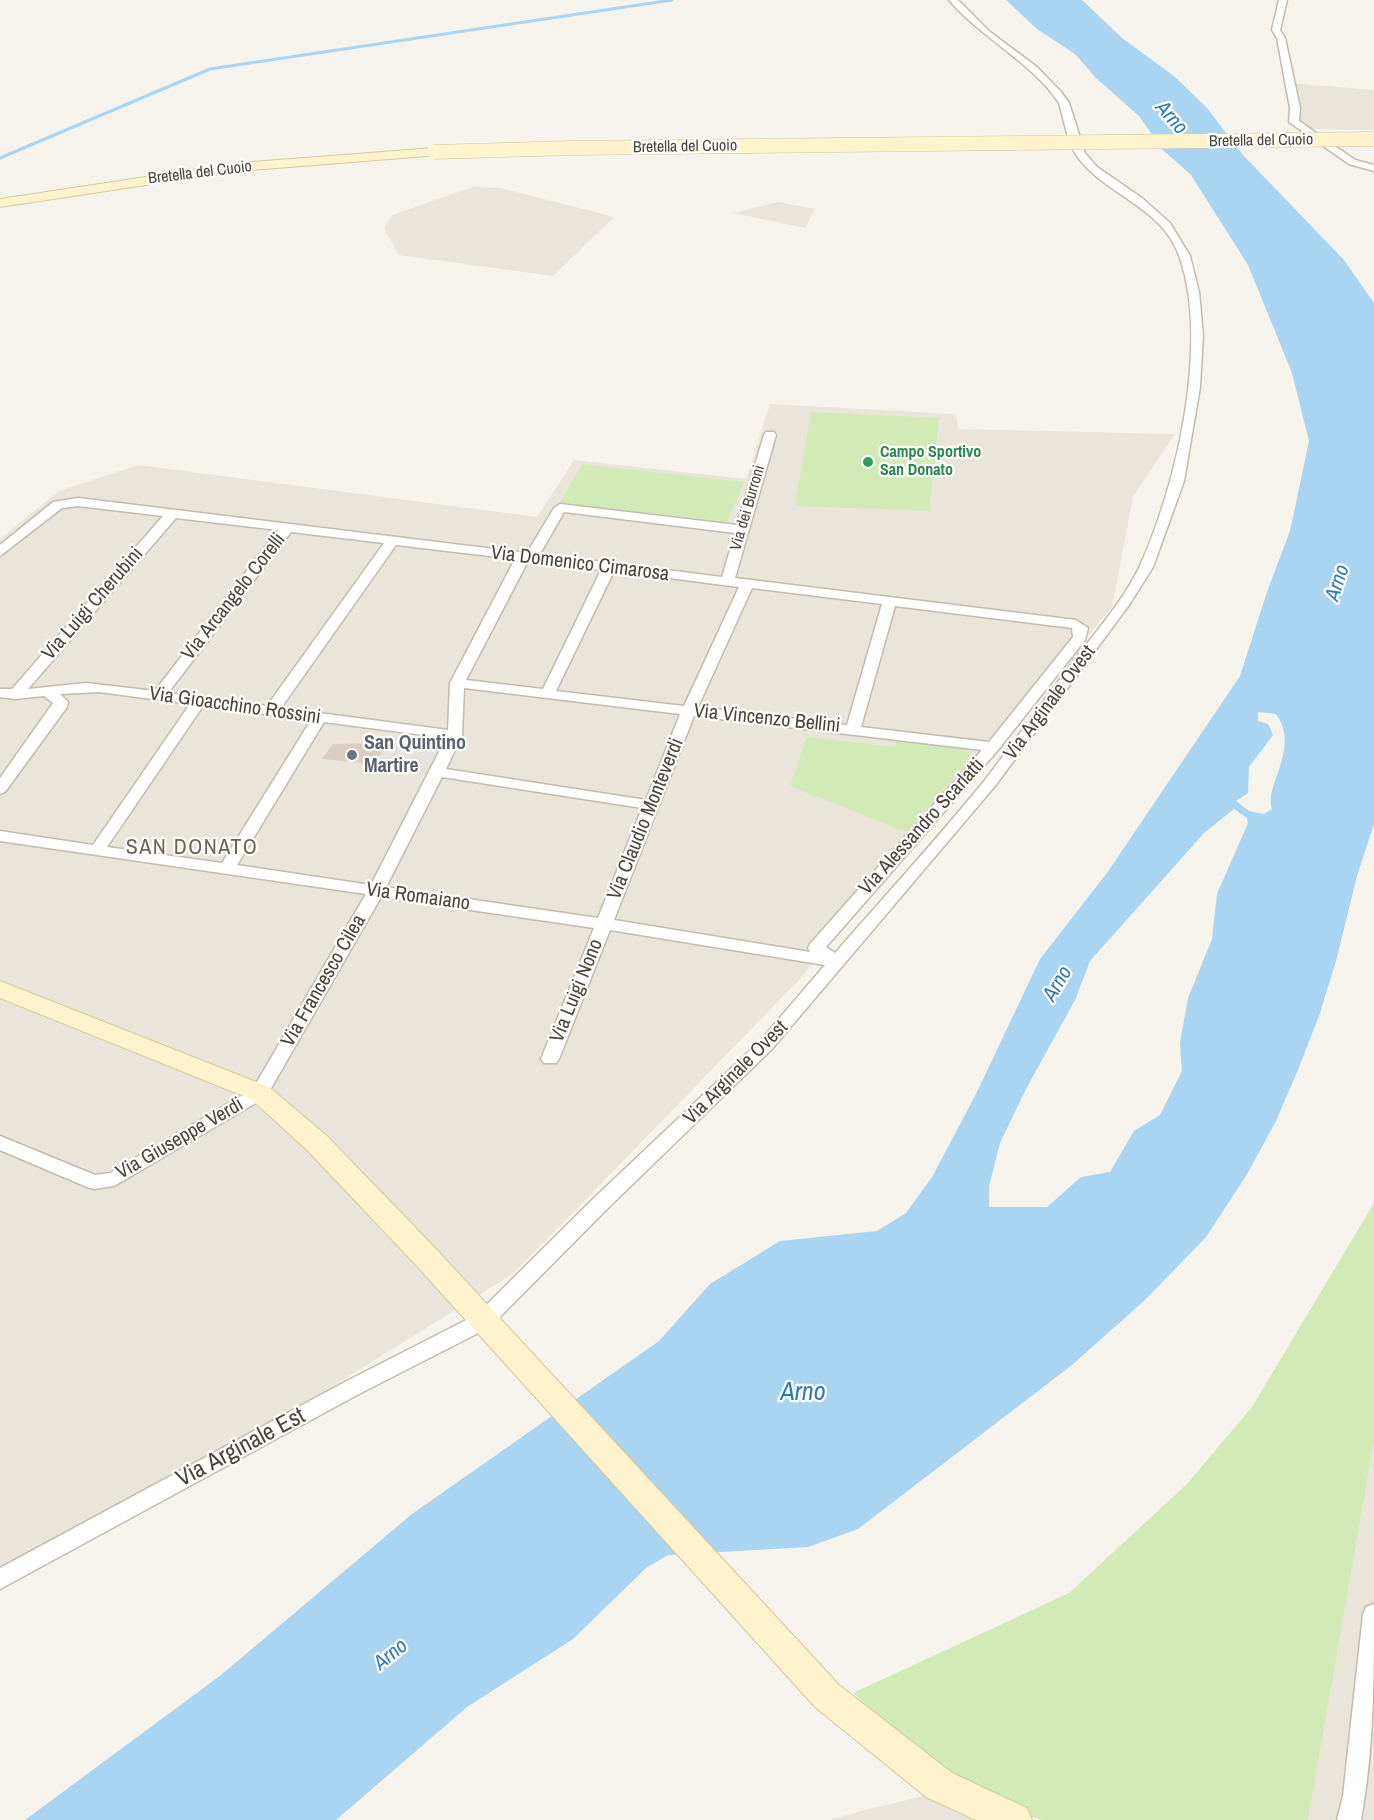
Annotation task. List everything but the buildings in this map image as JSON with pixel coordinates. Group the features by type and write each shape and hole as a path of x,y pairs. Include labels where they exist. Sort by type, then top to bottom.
{"main road":[{"name":"Bretella del Cuoio","path":"0,203 100,186 239,167 434,152 1374,139"},
{"path":"0,989 260,1093 317,1143 827,1696 926,1776 965,1799 1014,1820"}],"street":[{"name":"Via Arginale Ovest","path":"483,1321 601,1203 758,1053 990,783 1124,602 1146,567 1166,516 1184,454 1193,397 1197,335 1194,292 1185,256 1178,241 1166,225 1138,200 1094,169 1080,154 1064,103 1058,94 1034,69 987,34 953,0"},
{"path":"1283,0 1276,30 1281,38 1295,108 1294,122 1352,162 1374,168"},
{"name":"Via dei Burroni","path":"727,581 770,435"},
{"name":"Via Domenico Cimarosa","path":"0,552 58,505 78,502 1067,622 1081,628"},
{"path":"455,735 457,683 527,557 560,508 742,530"},
{"name":"Via Luigi Cherubini","path":"7,694 172,514"},
{"name":"Via Arcangelo Corelli","path":"159,695 287,528"},
{"path":"271,711 392,541"},
{"path":"544,693 609,567"},
{"name":"Via Claudio Monteverdi","path":"604,924 689,711 747,584"},
{"path":"853,729 890,600"},
{"name":"Via Alessandro Scarlatti","path":"836,962 816,948 993,747 1080,637 1081,628"},
{"name":"Via Vincenzo Bellini","path":"457,683 993,747"},
{"name":"Via Gioacchino Rossini","path":"7,694 82,687 159,695 455,735"},
{"path":"0,789 60,707 61,702 47,692"},
{"path":"98,849 199,702"},
{"path":"227,868 320,717"},
{"name":"Via Francesco Cilea","path":"260,1093 376,891 455,735"},
{"path":"436,772 651,805"},
{"name":"Via Romaiano","path":"0,836 604,924 836,962"},
{"name":"Via Luigi Nono","path":"549,1059 604,924"},
{"name":"Via Giuseppe Verdi","path":"0,1143 94,1182 114,1179 260,1093"},
{"name":"Via Arginale Est","path":"0,1579 350,1389 483,1321"},
{"path":"1350,1820 1355,1796 1374,1614"}],"shaded area":[{"path":"1290,83 1374,90 1374,130 1303,129 1295,120"},
{"path":"473,187 501,188 614,217 553,276 399,255 384,228 392,215"},
{"path":"778,202 815,209 805,228 733,213"},
{"path":"770,404 955,414 959,429 1175,434 1133,497 1112,607 799,980 513,1274 275,1422 0,1567 0,539 59,491 138,465 537,517 574,460 746,479"},
{"path":"401,736 441,744 426,774 381,769"},
{"path":"1374,1441 1374,1820 1308,1820"},
{"path":"953,1789 1036,1820 830,1820 865,1810"}],"green space":[{"name":"Campo Sportivo San Donato","path":"811,412 939,418 929,511 795,506"},
{"path":"582,464 744,482 727,522 560,503"},
{"path":"807,737 894,747 896,742 964,748 972,757 906,832 790,786"},
{"path":"1374,1203 1374,1441 1308,1820 1041,1820 962,1790 853,1693 1069,1593 1187,1484 1252,1407"}],"water":[{"name":"Arno","path":"1006,0 1082,0 1122,38 1174,76 1207,108 1243,155 1344,260 1374,303 1374,824 1357,876 1336,961 1319,1016 1276,1121 1246,1176 1206,1237 1145,1300 1072,1365 858,1529 808,1547 668,1555 646,1568 573,1639 467,1707 336,1820 25,1820 221,1675 412,1514 659,1341 710,1284 780,1241 877,1231 906,1213 932,1177 976,1094 1040,959 1107,873 1240,676 1268,589 1290,531 1309,441 1292,373 1248,265 1191,175 1163,150 1139,116 1096,78 1075,54 1037,29","holes":["1258,712 1276,714 1283,727 1285,740 1284,753 1271,799 1272,809 1264,814 1249,811 1236,801 1248,793 1249,767 1273,735 1268,724 1258,721","1234,809 1247,818 1248,823 1217,894 1212,939 1188,998 1180,1043 1182,1071 1160,1115 1134,1131 1110,1172 1081,1177 1047,1207 989,1207 989,1186 1000,1143 1026,1089 1075,1000 1090,961 1204,833"]}],"waterway":[{"path":"0,158 210,69 672,0"}],"place":[{"name":"Campo Sportivo San Donato","path":"868,462"},
{"name":"San Quintino Martire","path":"352,755"}],"district":[{"name":"SAN DONATO","path":"192,848"}]}
